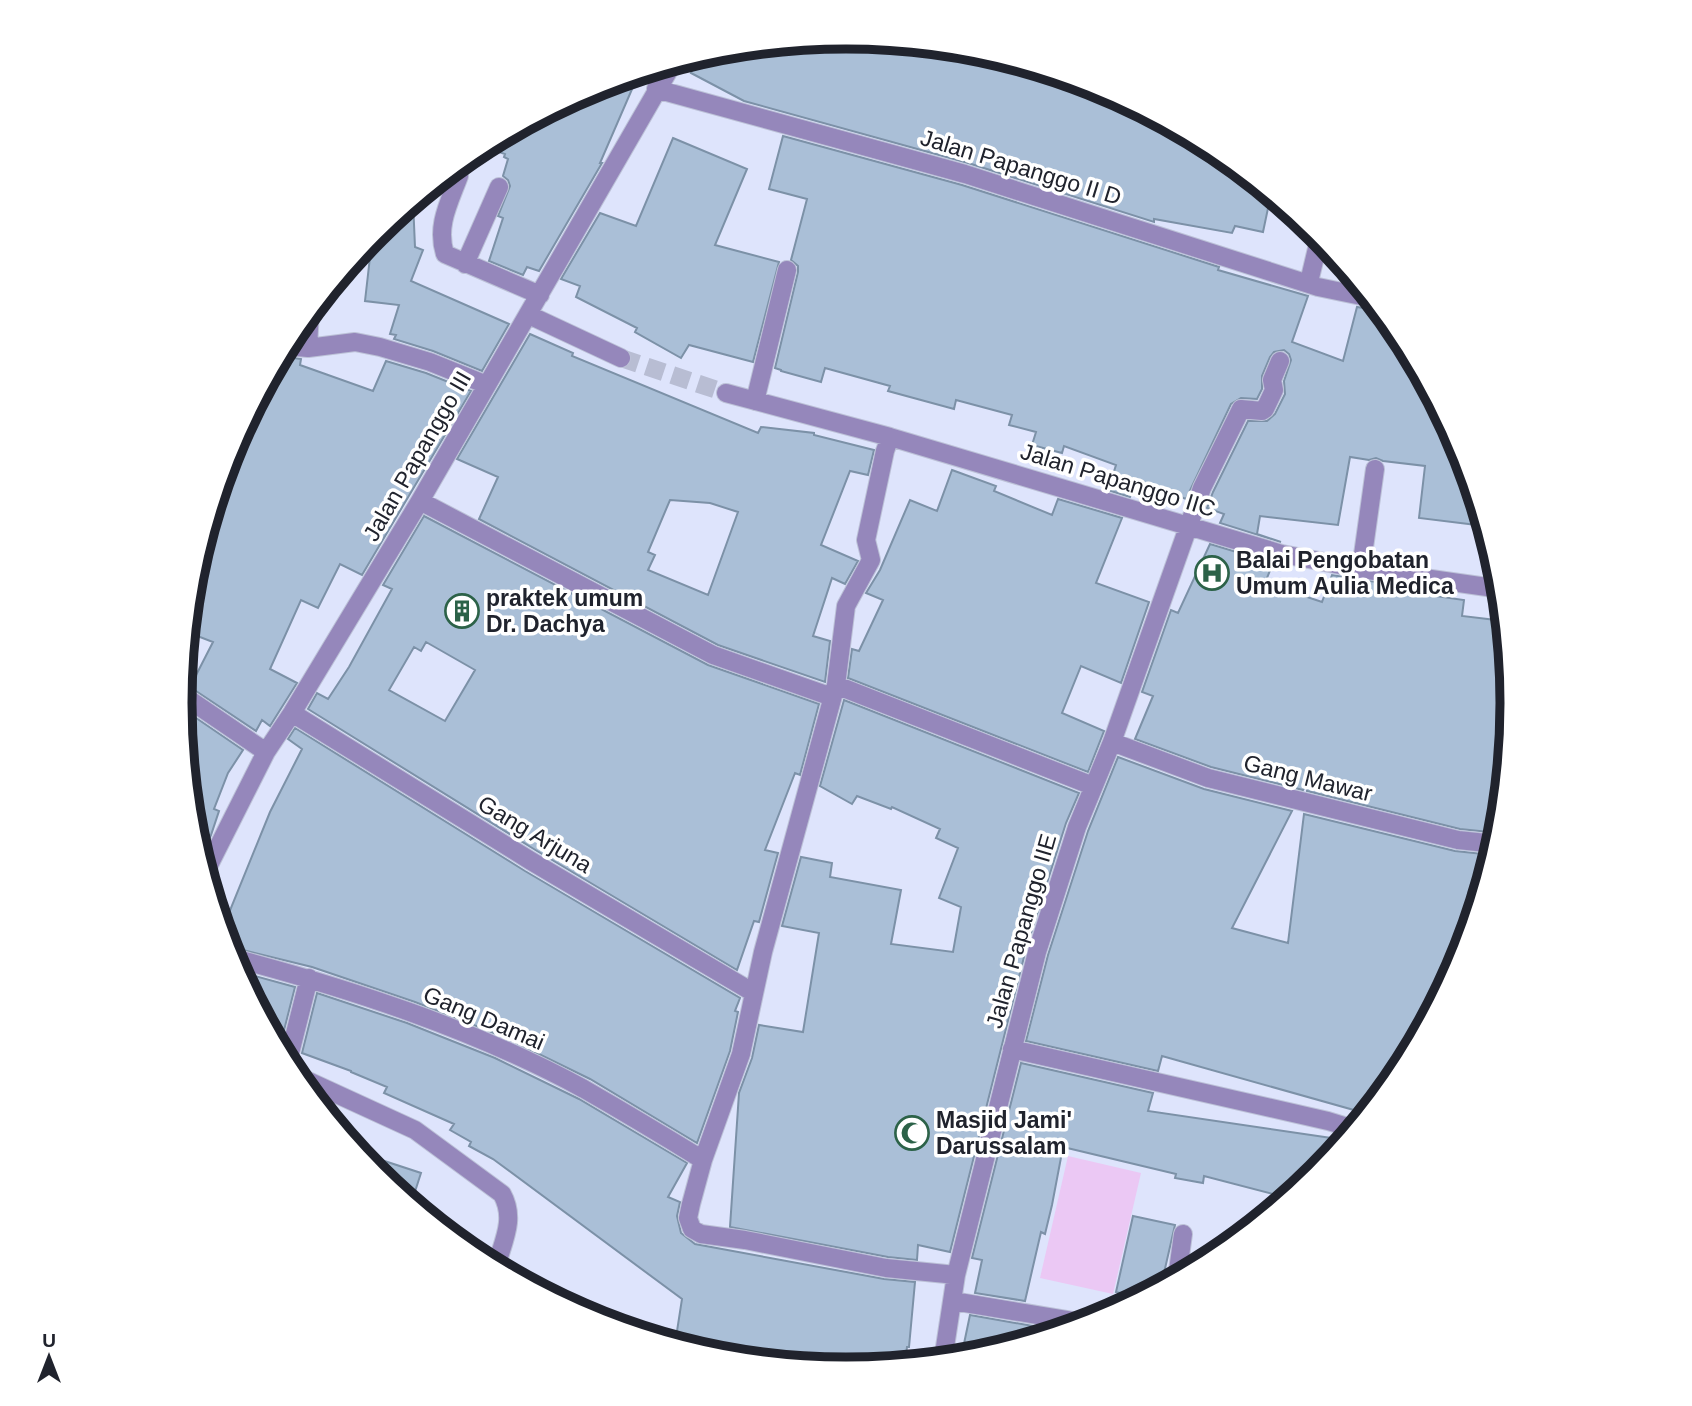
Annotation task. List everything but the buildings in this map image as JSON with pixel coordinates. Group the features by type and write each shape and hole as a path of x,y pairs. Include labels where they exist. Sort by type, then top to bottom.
{"street":[{"name":"Jalan Papanggo III","path":"211,860 266,752 420,501 665,75"},
{"name":"Jalan Papanggo II D","path":"656,89 965,174 1318,287 1357,295"},
{"path":"459,176 441,224 440,239 445,254 540,295"},
{"path":"465,264 499,187"},
{"path":"1309,282 1317,251"},
{"path":"755,401 786,270"},
{"path":"529,315 621,358"},
{"path":"308,348 309,330"},
{"path":"298,347 355,342 380,347 406,353 487,385"},
{"name":"Jalan Papanggo IIE","path":"945,1349 956,1275 1012,1049 1041,940 1077,827 1112,742 1202,488 1241,409 1265,409 1280,361"},
{"name":"Jalan Papanggo IIC","path":"726,393 890,437 1282,554 1361,569 1489,587"},
{"path":"890,437 866,540 871,560 846,606 834,691 754,993 741,1054 704,1160 688,1218 692,1229 701,1234 886,1268 956,1275"},
{"path":"1361,569 1376,469"},
{"path":"420,501 713,655 834,691 1093,786"},
{"path":"192,702 266,752"},
{"name":"Gang Arjuna","path":"292,713 520,854 754,993"},
{"name":"Gang Mawar","path":"1112,742 1208,778 1458,840 1484,843"},
{"name":"Gang Damai","path":"246,961 309,978 481,1040 583,1089 704,1160"},
{"path":"292,1049 309,978"},
{"path":"1012,1049 1344,1126"},
{"path":"315,1084 415,1130 502,1194 509,1208 499,1257"},
{"path":"1179,1265 1184,1234"},
{"path":"953,1301 1062,1320"}],"shaded area":[{"path":"1068,1156 1141,1173 1113,1294 1040,1278"}],"tunnel":[{"path":"621,358 726,393"}],"place":[{"name":"Balai Pengobatan Umum Aulia Medica","path":"1212,573"},
{"name":"praktek umum Dr. Dachya","path":"462,611"},
{"name":"Masjid Jami' Darussalam","path":"912,1133"}]}
